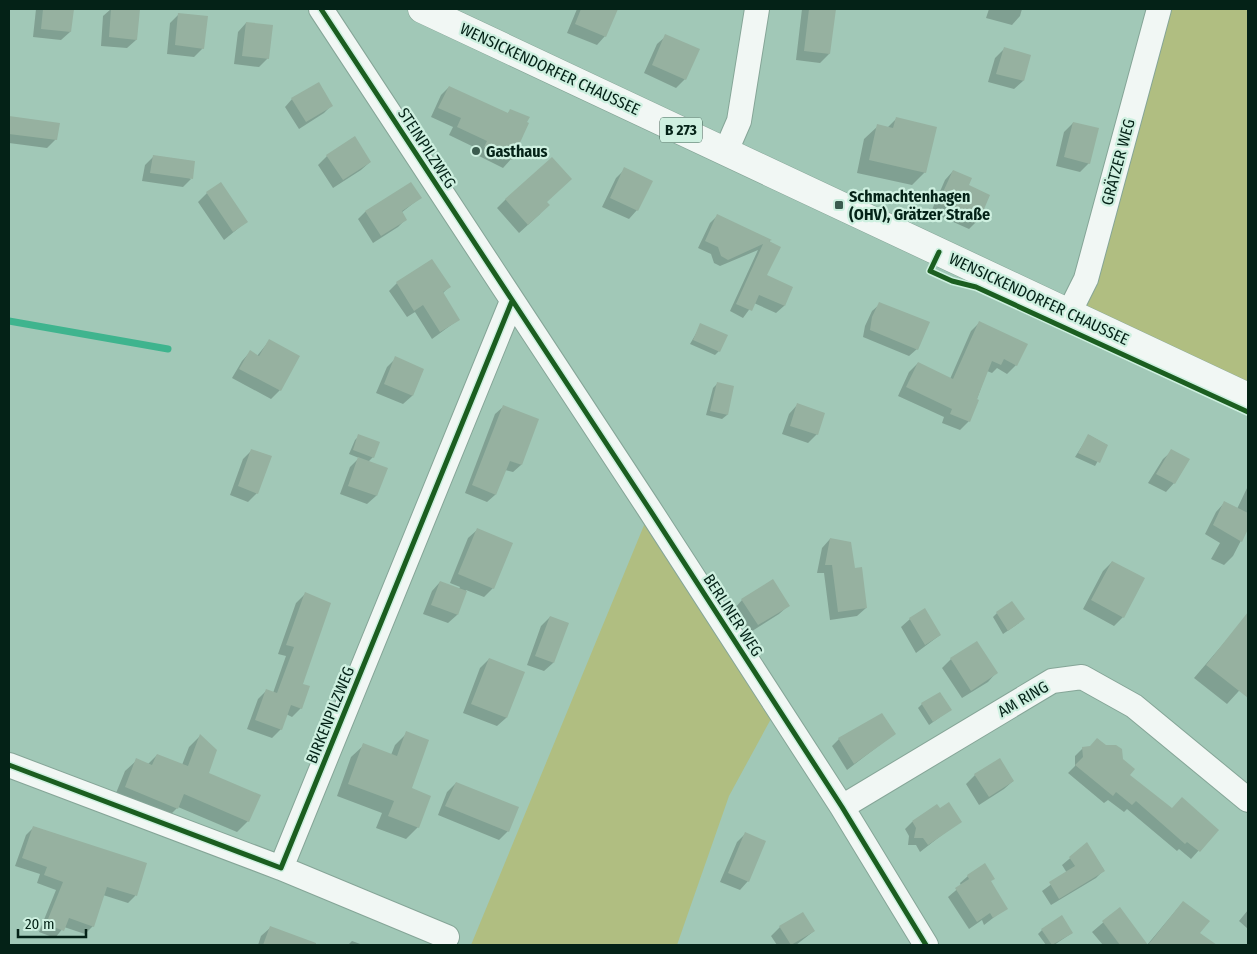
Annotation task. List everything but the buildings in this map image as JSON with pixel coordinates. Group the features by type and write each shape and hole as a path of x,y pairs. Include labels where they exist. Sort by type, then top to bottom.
{"main road":[{"name":"WENSICKENDORFER CHAUSSEE","path":"422,9 1248,397"}],"street":[{"name":"STEINPILZWEG","path":"320,9 512,302"},
{"path":"726,151 740,121 757,9"},
{"name":"GRÄTZER WEG","path":"1069,313 1086,279 1159,9"},
{"name":"BERLINER WEG","path":"512,302 648,507 842,807 926,945"},
{"name":"BIRKENPILZWEG","path":"281,868 512,302"},
{"name":"AM RING","path":"842,807 1052,681 1082,677 1134,706 1248,800"},
{"path":"9,765 281,868 447,937"}],"green space":[{"path":"1168,9 1248,9 1248,390 1085,314 1137,116"},
{"path":"647,518 772,717 729,796 677,945 471,945"}],"waterway":[{"path":"9,321 168,349"}],"cycle path":[{"path":"321,9 648,507 842,807 926,945"},
{"path":"939,252 930,271 952,281 976,287 1248,412"},
{"path":"9,765 281,868 512,301"}],"place":[{"name":"Gasthaus","path":"476,151"},
{"name":"Schmachtenhagen (OHV), Grätzer Straße","path":"839,205"}]}
